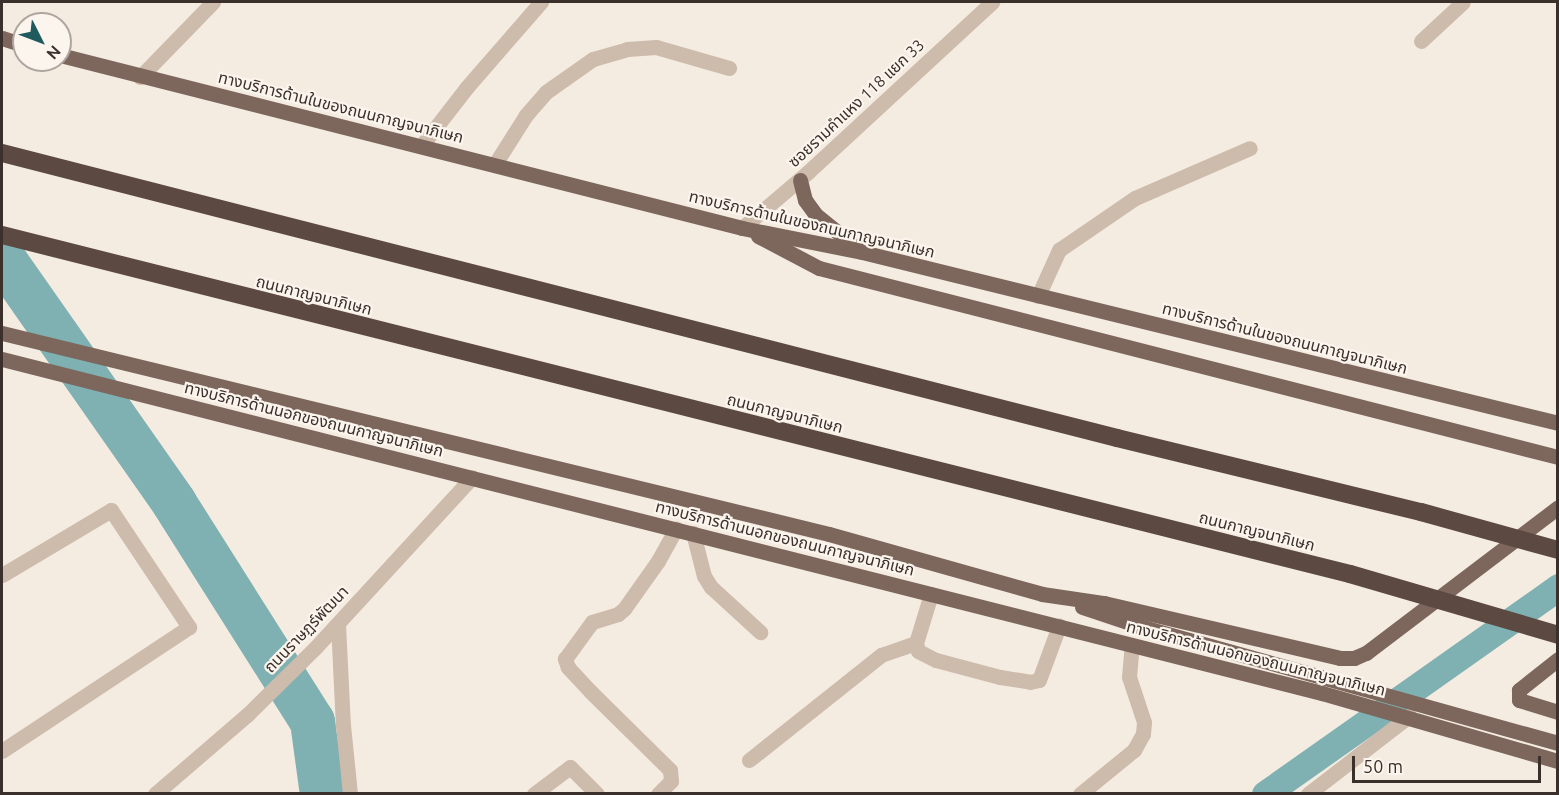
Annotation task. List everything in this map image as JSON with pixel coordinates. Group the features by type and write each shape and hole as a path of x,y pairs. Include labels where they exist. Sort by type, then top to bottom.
{"highway":[{"path":"2,153 1117,438 1421,512 1557,550"},
{"name":"ถนนกาญจนาภิเษก","path":"2,235 167,279 1350,574 1557,635"}],"main road":[{"name":"ทางบริการด้านในของถนนกาญจนาภิเษก","path":"72,58 140,77 422,145 742,228 862,252 1557,423"},
{"path":"800,180 805,200 815,214 862,252"},
{"path":"742,228 819,268 1557,457"},
{"name":"ทางบริการด้านนอกของถนนกาญจนาภิเษก","path":"2,333 829,534 1042,594"},
{"name":"ทางบริการด้านนอกของถนนกาญจนาภิเษก","path":"2,359 1323,693 1557,760"},
{"path":"1042,594 1104,603 1340,658 1354,658 1366,653 1557,507"},
{"path":"1042,594 1138,626 1557,743"},
{"path":"1557,659 1519,690 1519,700 1557,712"}],"street":[{"path":"140,77 213,2"},
{"path":"422,145 467,87 541,2"},
{"name":"ซอยรามคำแหง 118 แยก 33","path":"742,228 800,180 992,2"},
{"path":"1421,41 1463,2"},
{"path":"495,164 526,115 546,92 593,59 627,49 656,47 729,68"},
{"path":"1038,296 1059,250 1135,198 1250,148"},
{"name":"ถนนราษฏร์พัฒนา","path":"155,794 248,714 315,648 472,477"},
{"path":"2,575 111,510 189,627 2,751"},
{"path":"658,794 671,781 670,770 590,691 568,667 565,659 592,622 621,612 658,561 676,529"},
{"path":"693,533 704,576 711,588 760,632"},
{"path":"931,594 916,642 918,651 925,657 1000,677 1030,682 1039,680 1059,626"},
{"path":"338,624 343,725 350,794"},
{"path":"749,760 881,654 916,642"},
{"path":"1080,794 1134,750 1143,734 1144,722 1133,695 1129,677 1132,645"},
{"path":"1308,794 1408,716"},
{"path":"534,794 570,768 597,794"}],"waterway":[{"path":"2,257 174,503 312,721 322,794"},
{"path":"1265,794 1558,587"}]}
